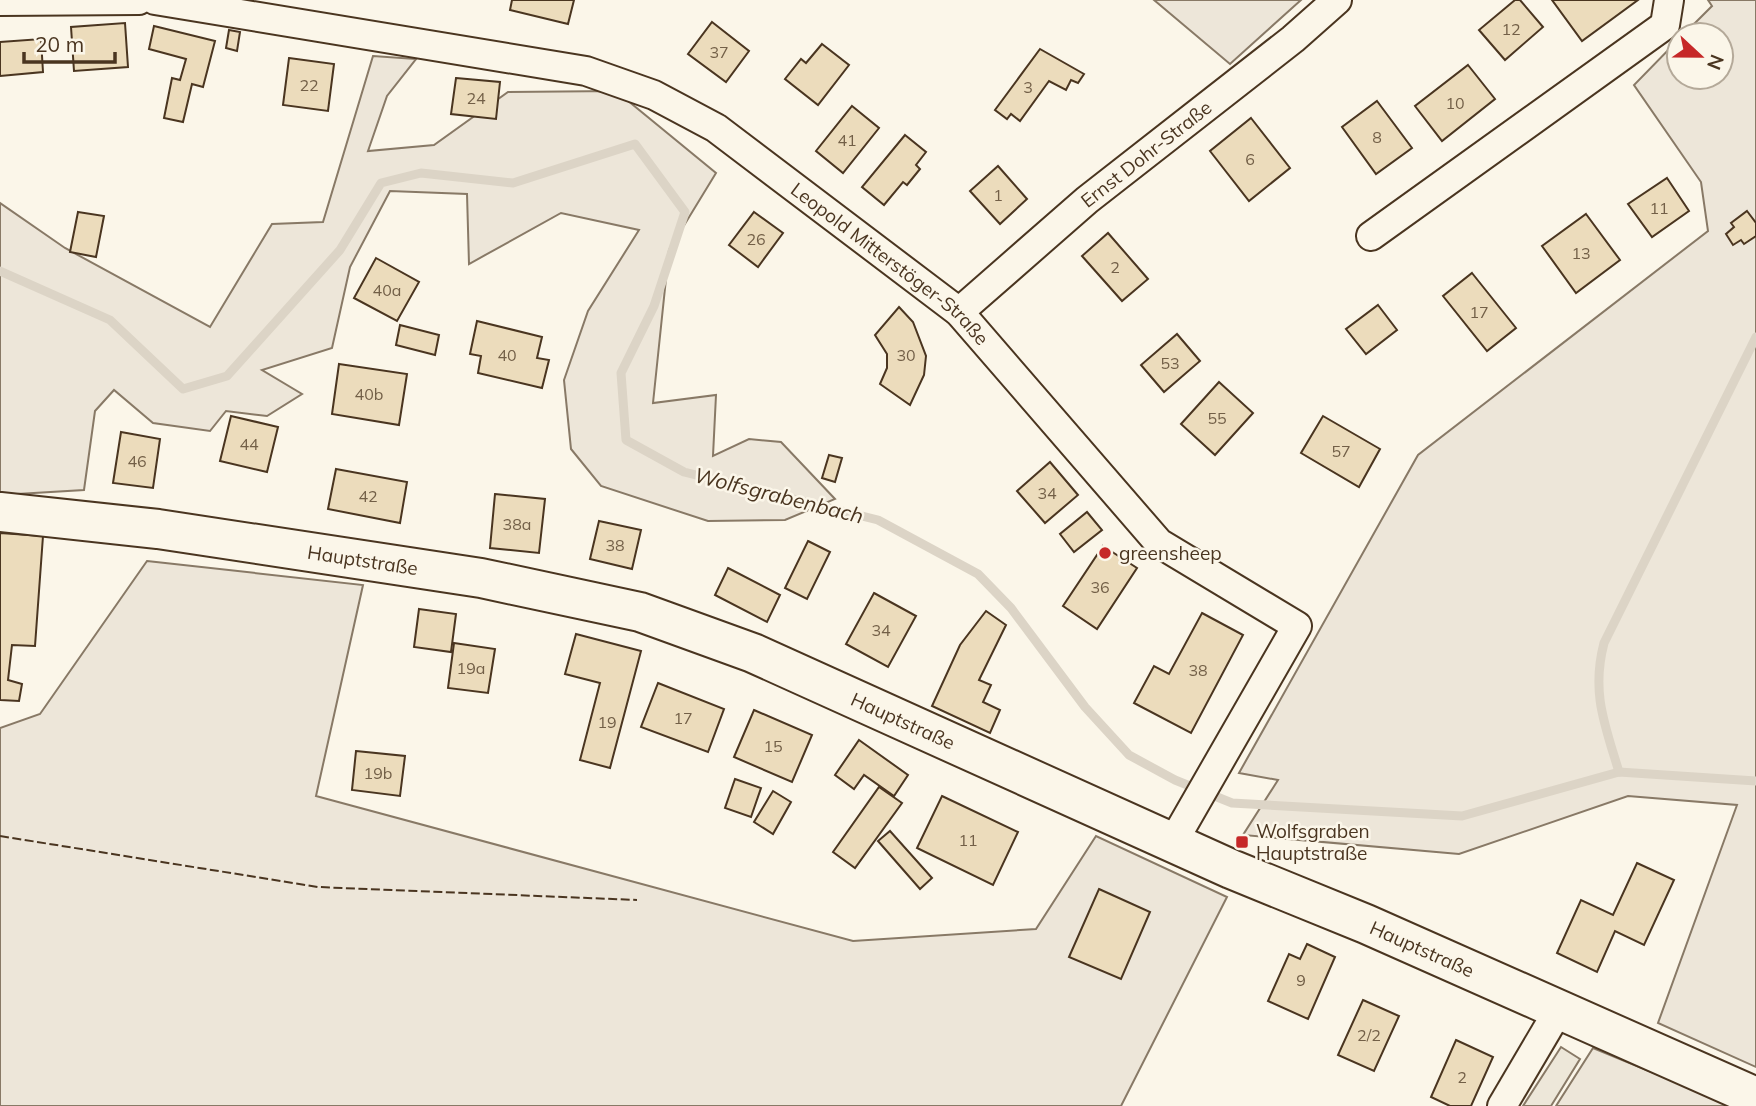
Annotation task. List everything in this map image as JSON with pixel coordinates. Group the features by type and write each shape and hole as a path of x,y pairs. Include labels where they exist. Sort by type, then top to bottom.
{"main road":[{"name":"Hauptstraße","path":"0,512 158,529 481,578 640,612 753,653 1174,842 1756,1097"}],"street":[{"path":"0,1 139,0"},
{"name":"Leopold Mitterstöger-Straße","path":"155,0 586,71 654,94 716,128 960,312 1159,543 1297,626 1174,842"},
{"name":"Ernst Dohr-Straße","path":"960,312 1087,200 1293,39 1337,0"},
{"path":"1371,236 1665,25 1669,0"},
{"path":"1502,1106 1558,1010"}],"shaded area":[{"path":"1154,0 1301,0 1230,64"},
{"path":"1708,0 1756,0 1756,1067 1658,1023 1737,805 1628,796 1459,854 1243,835 1278,780 1239,773 1418,455 1708,231 1701,182 1634,85 1665,53 1665,91 1735,91 1735,21 1697,21 1712,6"},
{"path":"373,56 416,59 387,96 368,151 434,145 508,92 616,91 716,173 669,250 653,403 716,395 713,456 749,439 781,442 835,499 785,520 708,521 601,486 571,449 564,380 588,311 639,230 561,213 469,264 467,194 390,191 350,267 332,348 262,370 302,394 267,416 226,411 210,431 153,423 114,390 95,411 84,490 0,495 0,203 65,248 210,327 272,224 323,222"},
{"path":"147,561 363,585 316,796 853,941 1036,929 1096,836 1227,897 1121,1106 0,1106 0,728 40,714"},
{"path":"1561,1047 1580,1059 1551,1106 1523,1106"},
{"path":"1593,1048 1734,1106 1556,1106"}],"building":[{"path":"512,0 574,0 568,24 510,10"},
{"path":"1515,0 1520,0 1543,27 1505,60 1479,30"},
{"path":"1552,0 1638,0 1582,41"},
{"path":"712,22 749,51 726,82 688,54"},
{"path":"125,23 128,67 74,71 71,27"},
{"path":"154,26 215,41 203,87 192,84 183,122 164,118 172,78 180,80 186,59 149,49"},
{"path":"229,30 240,32 237,51 226,48"},
{"path":"41,39 43,72 0,76 0,42"},
{"path":"822,44 849,65 818,105 785,79 801,59 806,63"},
{"path":"1040,49 1084,74 1078,83 1071,80 1066,90 1049,81 1020,121 1011,114 1007,119 995,110"},
{"path":"289,58 334,64 328,111 283,105"},
{"path":"1468,65 1495,99 1442,141 1415,106"},
{"path":"456,78 500,82 496,119 451,114"},
{"path":"1377,101 1412,148 1376,174 1342,127"},
{"path":"852,106 879,128 843,173 816,151"},
{"path":"1251,118 1290,168 1249,201 1210,151"},
{"path":"905,135 926,152 916,165 920,169 907,185 903,182 884,205 862,187"},
{"path":"998,166 1027,199 1000,224 970,191"},
{"path":"1667,178 1689,211 1652,237 1628,204"},
{"path":"1747,211 1756,223 1756,236 1744,244 1741,240 1733,245 1726,234 1734,227 1731,223"},
{"path":"78,212 104,216 96,257 70,252"},
{"path":"754,212 783,233 758,267 729,245"},
{"path":"1586,214 1620,260 1576,293 1542,246"},
{"path":"1108,233 1148,279 1122,301 1082,256"},
{"path":"376,258 419,282 397,321 354,298"},
{"path":"1472,273 1516,328 1487,351 1443,296"},
{"path":"1378,305 1397,330 1366,354 1346,329"},
{"path":"899,307 913,322 926,356 924,375 910,405 880,384 887,368 887,354 875,335"},
{"path":"477,321 542,337 537,358 549,360 542,388 478,373 481,356 470,354"},
{"path":"400,325 439,335 435,355 396,345"},
{"path":"1177,334 1200,361 1164,392 1141,365"},
{"path":"339,364 407,374 399,425 332,414"},
{"path":"1219,382 1253,413 1215,455 1181,424"},
{"path":"231,416 278,427 267,472 220,461"},
{"path":"1323,416 1380,449 1359,487 1301,453"},
{"path":"121,432 160,439 153,488 113,483"},
{"path":"829,455 842,458 835,482 822,478"},
{"path":"1050,462 1078,495 1045,523 1017,491"},
{"path":"336,469 407,482 400,523 328,509"},
{"path":"495,494 545,499 539,553 490,548"},
{"path":"1087,512 1102,530 1074,552 1060,534"},
{"path":"599,521 641,530 632,569 590,559"},
{"path":"0,533 43,536 35,646 12,645 8,680 22,684 19,701 0,700"},
{"path":"808,541 830,552 807,599 785,588"},
{"path":"1103,546 1137,568 1097,629 1063,606"},
{"path":"728,568 780,595 767,622 715,595"},
{"path":"874,593 916,616 888,667 846,644"},
{"path":"419,609 456,614 451,652 414,647"},
{"path":"986,611 1006,625 979,680 991,685 983,702 1000,710 990,733 932,706 960,645"},
{"path":"1202,613 1243,635 1191,733 1134,703 1154,666 1169,674"},
{"path":"576,634 641,651 610,768 580,760 600,683 565,674"},
{"path":"454,643 495,649 488,693 448,688"},
{"path":"658,683 724,709 708,752 641,727"},
{"path":"754,710 812,735 792,782 734,757"},
{"path":"859,740 908,775 894,796 864,775 854,789 835,775"},
{"path":"356,751 405,756 400,796 352,790"},
{"path":"735,779 761,788 751,817 725,808"},
{"path":"879,787 902,803 855,868 833,852"},
{"path":"773,791 791,802 773,834 754,822"},
{"path":"942,796 1018,832 993,885 917,848"},
{"path":"890,831 932,878 920,889 878,841"},
{"path":"1637,863 1674,880 1644,945 1615,931 1597,972 1557,953 1581,900 1613,915"},
{"path":"1099,889 1150,912 1121,979 1069,957"},
{"path":"1307,944 1335,957 1308,1019 1268,1001 1289,954 1300,959"},
{"path":"1363,1000 1399,1016 1374,1071 1338,1055"},
{"path":"1456,1040 1493,1057 1471,1106 1450,1106 1431,1097"}],"waterway":[{"name":"Wolfsgrabenbach","path":"0,271 110,320 183,389 227,376 340,250 381,183 421,173 513,183 635,144 685,212 654,306 621,373 626,440 684,472 878,520 978,574 1011,608 1085,707 1129,755 1175,780 1232,803 1462,816 1619,772 1756,781"},
{"path":"1619,772 1599,693 1600,661 1604,643 1756,337"}],"fence":[{"path":"0,836 318,887 637,900"}],"place":[{"name":"greensheep","path":"1105,553"},
{"name":"Wolfsgraben Hauptstraße","path":"1242,842"}]}
